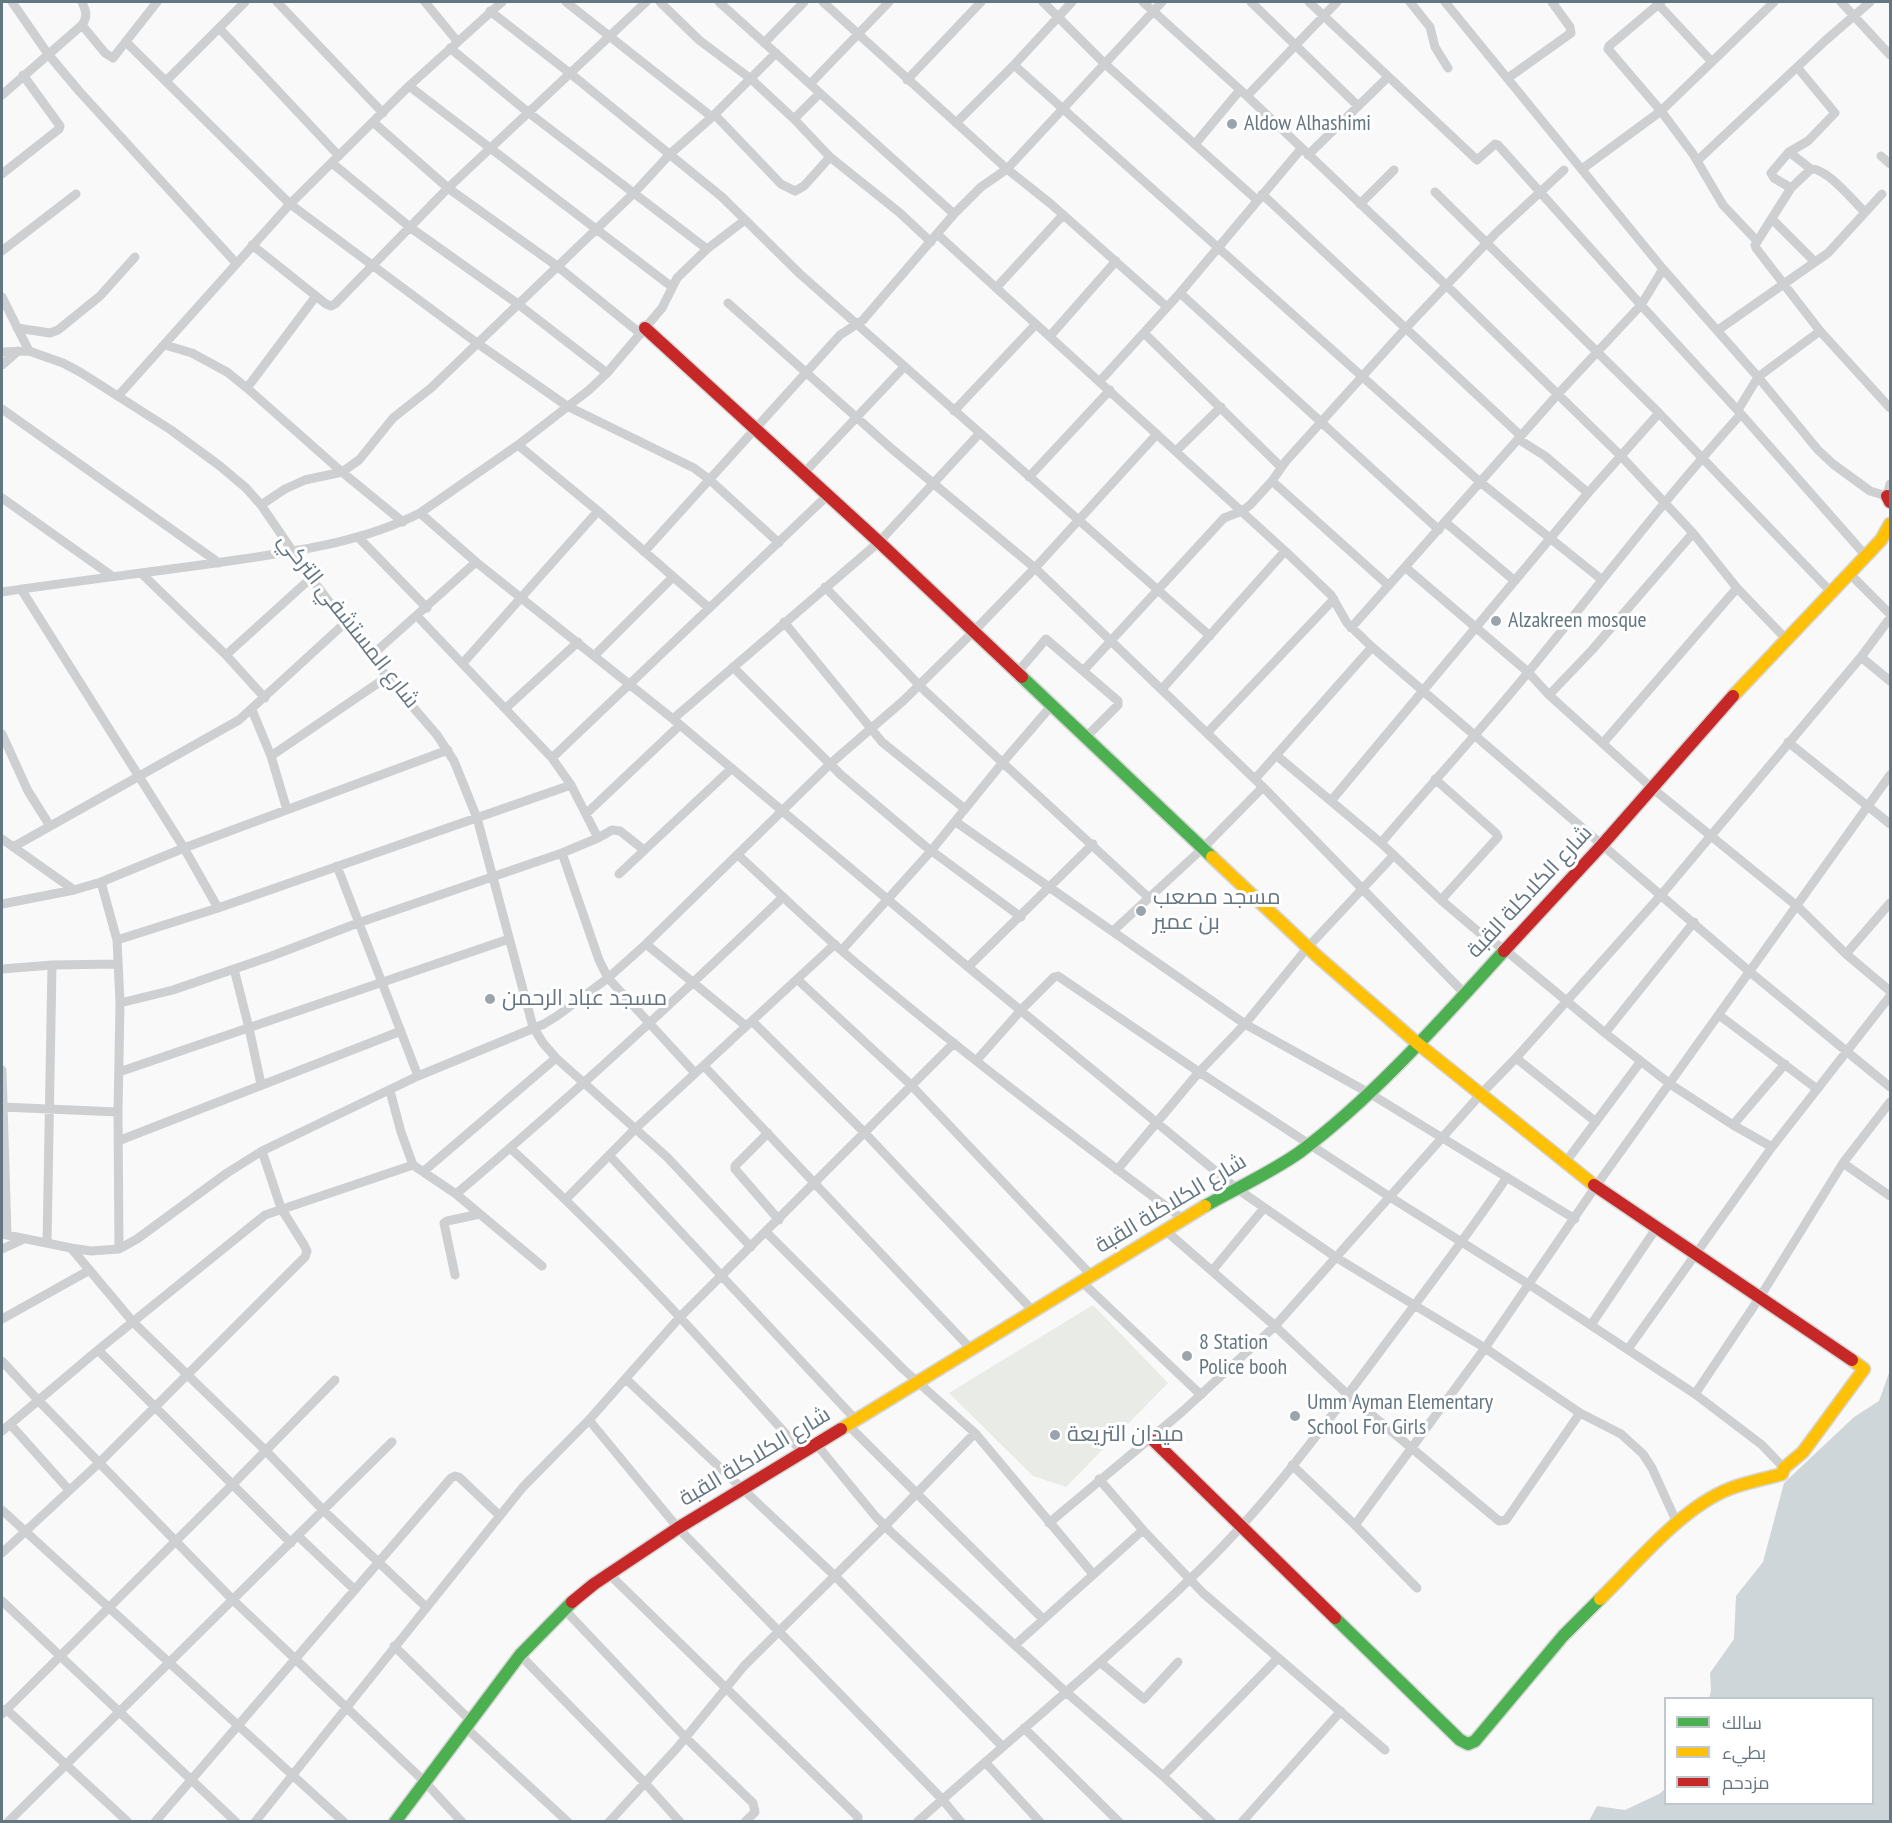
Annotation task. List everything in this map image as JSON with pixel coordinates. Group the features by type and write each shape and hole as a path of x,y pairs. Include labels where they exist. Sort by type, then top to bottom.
{"street":[{"path":"12,2 48,54 79,91 236,263"},
{"path":"2,95 82,25 87,17 87,11 82,2"},
{"path":"82,25 110,58 115,56 157,2"},
{"path":"166,81 245,2"},
{"path":"277,2 382,113"},
{"path":"425,2 453,44 529,112 707,249"},
{"path":"119,395 290,204 453,44 502,2"},
{"path":"566,2 714,116 781,184 789,189 795,191 804,186 830,157"},
{"path":"252,245 326,304 331,306 335,304 448,188 646,2"},
{"path":"660,2 699,40 751,79 830,157 996,288 1110,390 1334,599 1351,628 1372,647 1750,972 1848,1050 1890,1087"},
{"path":"719,2 954,213"},
{"path":"764,43 804,2"},
{"path":"823,2 1007,169 1167,307"},
{"path":"811,83 889,2"},
{"path":"907,80 981,2"},
{"path":"1043,2 1104,63 1195,144 1260,197 1520,437 1588,493"},
{"path":"957,123 1072,2"},
{"path":"1143,2 1244,93 1621,456 1693,532 1737,588 1787,640"},
{"path":"644,552 840,335 858,325 954,213 981,187 1007,169 1162,2"},
{"path":"1251,2 1358,106"},
{"path":"1309,2 1477,160 1496,144 1866,556"},
{"path":"1195,144 1337,2"},
{"path":"1410,2 1430,27 1435,47 1448,68"},
{"path":"1445,2 1663,269 1718,330 1822,455 1870,491 1890,495"},
{"path":"1508,78 1571,33 1570,27 1552,2"},
{"path":"1582,169 1661,111 1774,2"},
{"path":"1841,2 1890,55"},
{"path":"1698,160 1870,2"},
{"path":"1712,62 1660,3 1608,49 1661,111 1698,160 1723,205 1757,241"},
{"path":"490,11 670,154 904,367 1210,636"},
{"path":"219,28 339,156"},
{"path":"126,42 290,204 477,343 567,406 689,465 710,480 779,543"},
{"path":"261,505 285,489 305,480 342,472 359,460 393,418 418,400 635,192 670,154 714,116 776,53"},
{"path":"1014,65 1480,482 1602,579"},
{"path":"1791,188 1771,175 1789,152 1808,141 1835,115 1797,67"},
{"path":"2,174 60,126 23,75"},
{"path":"1100,381 1167,307 1260,197 1388,76"},
{"path":"409,86 672,287"},
{"path":"794,119 820,93"},
{"path":"373,122 448,188 643,331 755,429 879,542 1308,947 1416,1043 1596,1186 1864,1369 1803,1452 1784,1467 1782,1474 1720,1493 1701,1504 1677,1523 1563,1636 1475,1741 1467,1744 1460,1740 1151,1438"},
{"path":"1789,152 1811,169 1816,169 1829,177 1865,212"},
{"path":"1881,156 1890,164"},
{"path":"332,163 411,228 518,304 607,373"},
{"path":"1811,169 1791,188 1776,209 1755,248 1820,331 1890,408"},
{"path":"1360,204 1394,170"},
{"path":"1084,670 1224,518 1250,505 1361,377 1486,242 1564,170"},
{"path":"1435,192 1659,413 1832,593"},
{"path":"2,251 76,194"},
{"path":"1718,330 1828,253 1882,194"},
{"path":"996,288 1063,215"},
{"path":"1772,219 1815,262"},
{"path":"2,592 292,552 358,537 403,522 420,513 518,445 607,373 662,308 677,278 707,249 745,220"},
{"path":"17,328 50,333 58,330 100,296 135,257"},
{"path":"1050,336 1116,261"},
{"path":"1351,628 1558,394 1641,305 1663,269"},
{"path":"1180,292 1321,422 1442,526 1515,581"},
{"path":"247,388 316,296"},
{"path":"2,297 29,351"},
{"path":"728,303 932,483 1035,568 1112,640 1263,787 1465,994"},
{"path":"954,411 1036,324"},
{"path":"1381,843 1528,672 1739,412 1758,377 1820,331"},
{"path":"1144,333 1281,467"},
{"path":"165,345 211,362 247,388 342,472 403,522"},
{"path":"2,365 18,351"},
{"name":"شارع المستشفي التركي","path":"2,352 29,351 63,363 119,395 220,466 246,488 261,505 292,552 345,623 448,750 462,776 477,818 532,1027"},
{"path":"804,473 904,367"},
{"path":"1029,477 1110,390"},
{"path":"1176,451 1221,407"},
{"path":"2,409 219,563"},
{"path":"1331,801 1588,493 1659,413"},
{"path":"586,813 733,668 879,542 980,434"},
{"path":"2,1070 4,1234 71,1248 106,1251 119,1249 137,1239 262,1151 418,1076 557,1016 608,978 646,944 830,764 903,701 1035,568 1157,434"},
{"path":"518,445 709,608"},
{"path":"1272,481 1388,585"},
{"path":"552,758 828,495"},
{"path":"2,498 112,576"},
{"path":"463,663 598,511"},
{"path":"420,513 476,561 677,722 968,967 1022,1009 1236,1188 1337,1258 1485,1348 1580,1413 1621,1434 1643,1454 1659,1480 1677,1523"},
{"name":"شارع الكلاكلة القبة","path":"395,1821 520,1655 564,1609 609,1574 678,1528 1183,1219 1281,1164 1311,1144 1369,1094 1602,845 1722,708 1850,574 1881,540 1890,524"},
{"path":"1549,696 1592,650 1693,532"},
{"path":"358,537 427,608"},
{"path":"1162,689 1285,551"},
{"path":"371,656 418,617 476,561"},
{"path":"1405,567 1528,672 1549,696 1652,788 1797,906 1890,993 1772,1147 1628,1349"},
{"path":"141,573 226,655 265,698"},
{"path":"1049,1522 1201,1395 1275,1326 1479,1095 1516,1058 1662,894 1861,657 1890,616 1850,574"},
{"path":"594,656 673,577"},
{"path":"226,655 311,578"},
{"path":"2,582 17,590 139,775 218,908"},
{"path":"825,587 918,685 1148,897"},
{"path":"1603,743 1737,588"},
{"path":"1207,733 1334,599"},
{"path":"418,617 552,758 571,785 598,838"},
{"path":"784,622 888,748 965,809"},
{"path":"13,847 225,728 252,710 345,623"},
{"path":"1017,673 1046,639 1119,702 1086,737"},
{"path":"506,708 578,642"},
{"path":"1255,779 1372,647"},
{"path":"1861,657 1890,681"},
{"path":"733,668 830,764 931,851 1021,917"},
{"path":"271,756 387,677"},
{"path":"566,1199 695,1072 838,947 888,899 956,822 1052,705"},
{"path":"252,710 271,756 287,810"},
{"path":"2,734 28,791 50,826"},
{"path":"1788,742 1890,824"},
{"path":"2,904 75,890 101,882 184,848 448,750"},
{"path":"1276,754 1381,843 1481,934 1504,949 1605,1033 1670,1084 1772,1147"},
{"path":"619,874 732,768"},
{"path":"1355,1525 1530,1285 1596,1186 1890,775"},
{"path":"1434,779 1498,837 1441,900"},
{"path":"117,940 218,908 571,785"},
{"path":"1113,930 1203,848 1263,787"},
{"path":"956,822 1245,1024 1369,1094 1575,1219"},
{"path":"120,1003 173,990 234,969 358,923 561,853 609,831 620,831 644,850"},
{"path":"2,839 75,890"},
{"path":"968,967 1021,917 1092,844"},
{"path":"561,853 599,960 608,978 695,1072"},
{"path":"738,855 838,947 976,1061 1183,1219"},
{"path":"1117,1170 1199,1072 1245,1024 1308,947 1394,855"},
{"path":"337,866 418,1076"},
{"path":"101,882 117,940 120,1003 119,1249"},
{"path":"456,1194 650,1023 783,897"},
{"path":"1846,954 1890,903"},
{"path":"1605,1033 1694,922"},
{"path":"119,1072 509,939"},
{"path":"646,944 749,1023 864,1132 1034,1312"},
{"path":"2,969 52,965 117,964"},
{"path":"46,1243 52,965"},
{"path":"234,969 261,1084"},
{"path":"976,1061 1022,1009 1054,977 1058,976 1199,1072 1695,1394 1762,1445 1784,1467"},
{"path":"798,980 911,1085 1087,1279 1201,1395"},
{"path":"1719,1015 1817,1089"},
{"path":"532,1027 556,1058 667,1157 751,1247"},
{"path":"118,1141 401,1031"},
{"path":"255,1821 425,1606 523,1487 589,1420 680,1317 954,1043"},
{"path":"424,1171 556,1058"},
{"path":"1516,1058 1596,1122"},
{"path":"1565,1163 1641,1061"},
{"path":"1734,1125 1785,1064"},
{"path":"704,1066 972,1350"},
{"path":"390,1091 413,1165 456,1194 542,1266"},
{"path":"1695,1394 1760,1297 1843,1163 1890,1102"},
{"path":"3,1107 118,1112"},
{"path":"768,1133 735,1166 735,1169 779,1220"},
{"path":"510,1148 566,1199 680,1317 803,1453"},
{"path":"2,1553 99,1463 305,1257 307,1251 304,1245 281,1209 262,1151"},
{"path":"609,1155 916,1494 1043,1619"},
{"path":"1843,1163 1890,1196"},
{"path":"2,1431 255,1222 281,1209 413,1165"},
{"path":"917,1821 1100,1662 1190,1580 1241,1527 1348,1395 1462,1243 1507,1177"},
{"path":"1212,1271 1264,1208"},
{"path":"455,1275 444,1223 480,1214"},
{"path":"1591,1326 1657,1227"},
{"path":"1166,1230 1275,1326 1348,1395 1411,1450 1499,1521 1504,1522 1580,1413"},
{"path":"766,1232 918,1382 975,1433 1093,1574"},
{"path":"2,1249 24,1239"},
{"path":"71,1248 133,1322 266,1450 324,1511 425,1606"},
{"path":"2,1318 88,1271"},
{"path":"98,1350 233,1484 355,1590"},
{"path":"3,1364 234,1600 425,1782 462,1821"},
{"path":"627,1378 835,1576 1002,1746"},
{"path":"128,1821 4,1712 335,1380"},
{"path":"589,1420 678,1528 961,1821"},
{"path":"10,1424 69,1490"},
{"path":"609,1821 645,1783 725,1688 975,1433"},
{"path":"8,1821 392,1442"},
{"path":"817,1445 885,1526 1066,1692 1212,1821"},
{"path":"1292,1466 1417,1588"},
{"path":"155,1821 455,1476 459,1477 499,1515"},
{"path":"1099,1479 1143,1530 1223,1612 1385,1749"},
{"path":"2,1510 107,1608 344,1821"},
{"path":"1015,1645 1143,1530"},
{"path":"609,1574 858,1816 857,1821"},
{"path":"2,1601 236,1821"},
{"path":"564,1609 685,1737 753,1803 754,1812 745,1821"},
{"path":"394,1646 467,1723 568,1821"},
{"path":"520,1655 680,1821"},
{"path":"1162,1776 1278,1658"},
{"path":"1100,1662 1144,1699 1178,1662"},
{"path":"1242,1821 1341,1711"},
{"path":"1024,1728 1119,1821"},
{"path":"985,1762 1040,1821"}],"shaded area":[{"name":"ميدان التريعة","path":"1093,1305 1168,1383 1066,1487 1033,1476 949,1393"},
{"path":"1890,1370 1890,1821 1589,1821 1597,1806 1625,1810 1664,1790 1664,1805 1874,1805 1874,1697 1709,1697 1710,1673 1734,1639 1736,1596 1763,1562 1784,1483 1854,1417 1879,1401"}],"traffic: fast":[{"path":"1022,677 1212,857"},
{"path":"1205,1206 1300,1152 1354,1107 1381,1082 1504,951"},
{"path":"1335,1618 1460,1740 1468,1744 1475,1741 1563,1636 1600,1599"},
{"path":"395,1822 520,1655 572,1602"}],"traffic: slow":[{"path":"1733,696 1881,540 1890,524"},
{"path":"1212,857 1317,956 1417,1043 1594,1185"},
{"path":"841,1429 1205,1206"},
{"path":"1600,1599 1660,1538 1694,1509 1729,1489 1782,1474 1784,1468 1803,1452 1864,1369 1852,1360"}],"traffic: jam":[{"path":"645,328 879,542 1022,677"},
{"path":"1887,496 1890,502"},
{"path":"1504,951 1602,845 1733,696"},
{"path":"1594,1185 1852,1360"},
{"path":"572,1602 594,1584 678,1528 841,1429"},
{"path":"1151,1438 1335,1618"}],"place":[{"name":"Aldow Alhashimi","path":"1232,124"},
{"name":"Alzakreen mosque","path":"1496,621"},
{"name":"مسجد مصعب بن عمير","path":"1141,911"},
{"name":"مسجد عباد الرحمن","path":"490,999"},
{"name":"8 Station Police booh","path":"1187,1356"},
{"name":"Umm Ayman Elementary School For Girls","path":"1295,1416"},
{"name":"ميدان التريعة","path":"1055,1435"}]}
